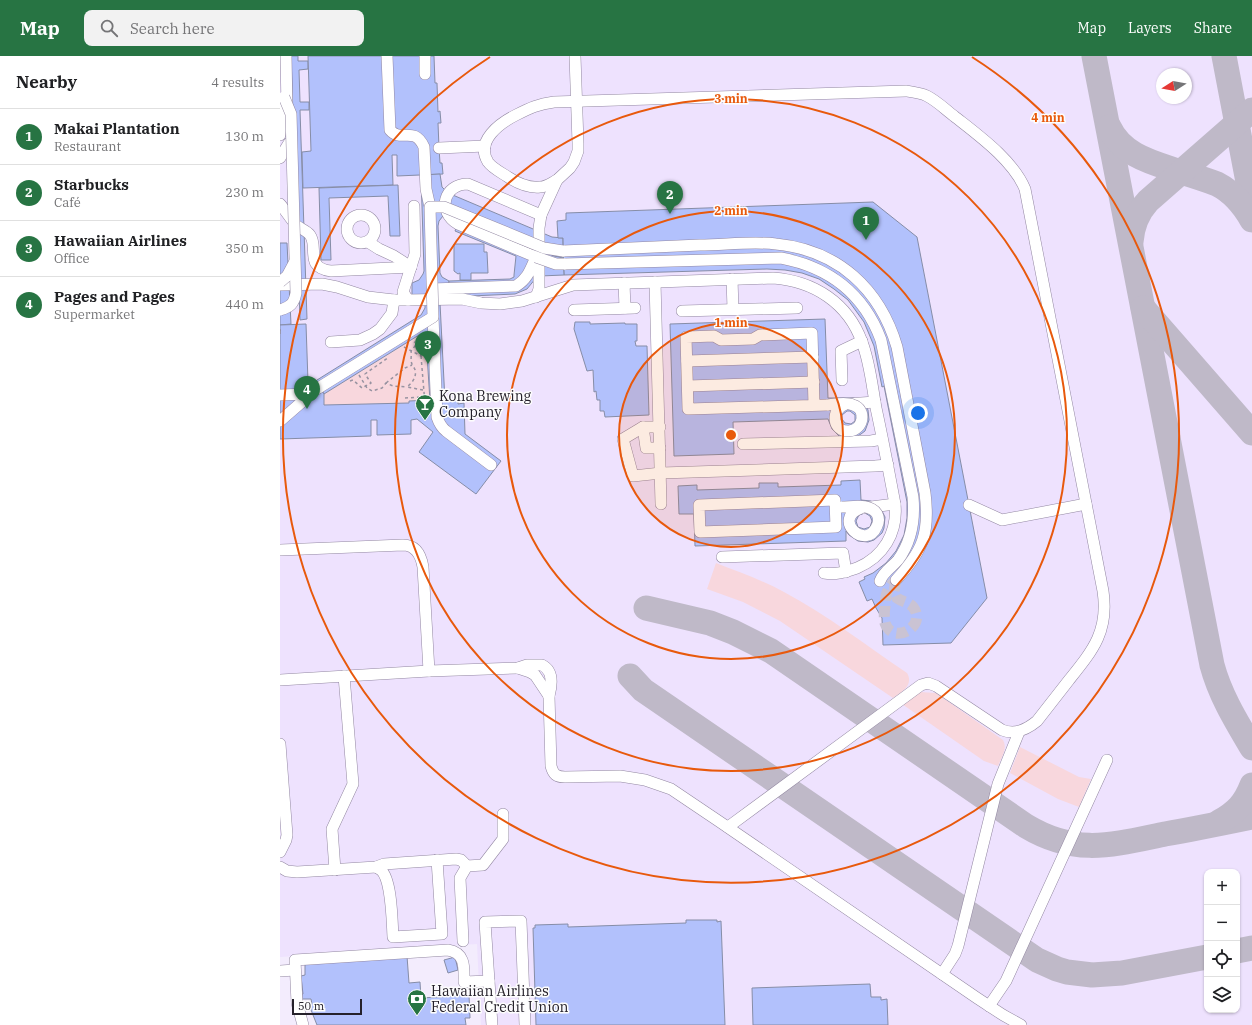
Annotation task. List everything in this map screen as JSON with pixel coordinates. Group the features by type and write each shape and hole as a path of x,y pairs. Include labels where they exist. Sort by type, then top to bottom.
{"street":[{"path":"280,135 284,97 283,56"},
{"path":"286,56 293,284"},
{"path":"387,56 390,130 395,134 414,136 420,139 424,147 426,188 430,207 437,417 441,427 491,465"},
{"path":"425,56 425,74"},
{"path":"575,56 576,101 578,151 576,157 570,168 557,180 546,186 540,187 524,185 516,182 488,162 485,146 489,136 500,124 536,105 576,101 906,91 915,92 929,97 946,110 997,152 1019,177 1025,189 1105,602 1102,628 1096,644 1090,654 1032,726 1019,732 1008,733 936,686 928,683 920,685 728,827"},
{"path":"280,310 291,306 295,300 291,114 284,97"},
{"path":"280,158 289,143"},
{"path":"439,148 485,146"},
{"path":"536,297 539,290 539,228 541,215 557,180"},
{"path":"541,215 472,186 463,184 454,187 445,200 447,214 458,224 556,264 781,258 800,262 819,269 835,279 857,298 878,331 881,340 914,502 913,526 908,543 898,559 882,575 880,581"},
{"path":"280,204 291,219 310,235 314,260 318,265 326,270 412,267"},
{"path":"408,300 403,292 415,254 414,206"},
{"path":"430,207 448,208 544,248 563,251 774,243 795,246 815,253 844,268 860,281 879,305 892,331 897,347 925,493 927,517 922,542 912,562 896,580"},
{"path":"368,242 412,267"},
{"path":"432,289 516,286 526,278 536,257"},
{"path":"280,283 287,276 295,261"},
{"path":"280,283 322,284 368,297 394,300 462,299 481,303 500,304 522,301 573,285 773,278 805,284 816,289 826,295 843,310 856,328 866,352 896,515 894,528 887,542 883,549 873,559 846,572 834,575 824,574"},
{"path":"732,279 733,309"},
{"path":"655,282 661,504"},
{"path":"574,310 630,308 624,283"},
{"path":"331,342 360,340 373,334 380,329 392,313 394,300"},
{"path":"682,311 798,308"},
{"path":"280,421 303,401 308,394 433,317"},
{"path":"814,405 812,333 760,335 753,339 729,340 721,340 714,336 686,337 688,409 828,405 835,404 842,404 849,404 854,405 860,410 863,418 860,426 849,431 841,429 836,423 835,418 838,408 841,406 846,404 875,402"},
{"path":"842,380 841,351 862,341"},
{"path":"687,361 813,357"},
{"path":"688,386 814,382"},
{"path":"280,395 308,394"},
{"path":"660,427 643,427 623,439 633,476 661,473 888,465"},
{"path":"643,427 646,448 660,448"},
{"path":"743,444 871,441 882,439"},
{"path":"835,500 839,508 836,527 700,532 699,505 835,500"},
{"path":"839,508 868,508 875,512 879,520 878,525 873,532 866,536 862,536 855,532 850,525 851,515 856,510 861,508 895,504"},
{"path":"969,505 1002,520 1086,504"},
{"path":"280,550 402,545 410,546 418,551 422,559 423,567 429,671"},
{"path":"722,557 843,553 846,572"},
{"path":"280,680 429,671 518,668 530,672 535,675 549,696 551,766 553,773 556,776 620,776 644,780 661,785 681,795 989,1006 1021,1025"},
{"path":"334,870 332,829 353,784 344,676"},
{"path":"942,974 955,954 958,946 998,784 1019,732"},
{"path":"280,744 287,835 280,852"},
{"path":"989,1006 1006,981 1107,760"},
{"path":"280,867 287,871 297,872 376,867 384,864 437,860 459,860 467,866 483,865 503,839 503,814"},
{"path":"376,867 384,874 387,882 390,895 393,937 442,934 437,860"},
{"path":"463,941 460,878 467,866"},
{"path":"492,1025 485,922 521,921 525,1025"},
{"path":"303,1025 298,1003 295,960 448,950 458,953 461,958 463,963 464,982 489,981"},
{"path":"280,971 295,970"}],"path":[{"path":"407,387 414,380 415,373 412,365 411,351 423,337"},
{"path":"413,341 420,345 425,404"},
{"path":"408,344 404,347 421,356"},
{"path":"346,383 353,380 362,388 366,387 371,383 365,374 391,356"},
{"path":"359,374 366,387 369,390 375,391 382,388 405,368 412,365"},
{"path":"386,383 393,386 423,390"},
{"path":"405,398 424,397"}],"shaded area":[{"path":"280,56 1252,56 1252,1022 1250,1025 481,1025 477,944 280,957"},
{"path":"419,335 426,339 430,400 409,401 409,403 324,405 324,394"},
{"path":"716,563 750,576 800,601 907,673 909,677 908,685 893,698 780,621 743,602 707,589"},
{"path":"920,692 936,693 1003,740 1005,747 998,766 984,761 902,704"},
{"path":"1020,747 1079,777 1091,779 1079,807 1058,799 1010,773"}],"building":[{"path":"291,56 298,56 298,61 308,61 308,69 299,70 300,102 309,102 309,110 300,110 307,319 300,320"},
{"path":"308,56 434,56 438,112 440,111 441,123 438,123 440,163 442,163 443,174 397,176 397,155 392,155 393,185 303,188 302,152 311,151"},
{"path":"440,174 442,187 448,193 552,237 563,238 563,258 554,256 454,214 443,216 439,221 438,226 440,273 442,277 449,281 449,299 440,303 445,401 430,401 426,339 419,335 324,394 316,381 317,380 421,315 425,308 425,298 412,298 412,283 419,280 424,271 421,175"},
{"path":"398,185 400,236 390,236 388,196 329,198 331,260 321,260 319,188"},
{"path":"873,202 917,237 987,598 951,643 883,645 882,618 872,599 867,601 859,582 865,579 864,577 873,573 886,563 896,551 904,535 907,518 907,502 884,386 882,387 874,346 864,322 848,300 819,279 802,273 785,270 767,269 564,275 563,238 558,238 557,221 566,220 566,213"},
{"path":"461,217 554,256 563,258 564,275 540,276 536,278 527,289 515,294 449,297 449,281 510,279 514,277 516,256 455,231"},
{"path":"280,243 287,243 291,324 280,325"},
{"path":"454,244 484,244 484,252 487,252 488,273 471,273 471,280 460,280 460,273 458,274 454,271"},
{"path":"825,319 828,398 858,399 866,406 869,420 865,431 856,437 845,438 839,436 832,429 828,419 733,422 734,454 674,456 670,324","holes":["847,411 850,411 855,415 855,421 851,424 845,423 842,419 842,415"]},
{"path":"575,322 590,322 590,324 637,324 637,341 635,341 636,346 647,346 649,415 605,417 604,411 600,411 600,400 597,400 596,391 594,392 593,370 587,371 574,329"},
{"path":"306,324 308,382 316,381 324,394 324,405 409,403 409,401 430,400 458,400 458,404 464,403 465,434 501,461 476,494 419,452 433,432 417,419 411,420 411,434 377,435 377,420 371,420 371,436 280,439 280,325"},
{"path":"860,480 861,500 871,501 880,507 885,517 884,528 882,533 874,540 868,542 858,541 846,531 846,541 695,546 694,514 679,514 678,486 697,485 697,490 759,488 759,483 778,483 778,487 841,485 841,481","holes":["865,513 870,516 872,521 870,527 864,529 858,527 856,521 859,515"]},
{"path":"686,920 721,921 725,1025 536,1025 533,928 535,928 535,925 568,924 568,927 686,923"},
{"path":"407,956 409,983 420,982 421,998 469,995 470,1018 465,1018 466,1025 317,1025 311,1010 311,999 302,999 303,994 301,976 305,975 305,963"},
{"path":"455,957 458,970 448,973 444,960"},
{"path":"870,984 871,997 881,997 881,1000 887,999 888,1025 753,1025 752,988"}],"taxiway":[{"path":"1094,56 1212,665 1219,687 1234,718 1252,748"},
{"path":"1224,56 1252,203"},
{"path":"1131,242 1136,220 1148,201 1252,110"},
{"path":"1109,127 1121,144 1138,156 1148,161 1223,187 1237,199 1252,220"},
{"path":"1143,308 1252,433"},
{"path":"646,608 710,623 733,632 771,651 1026,826 1061,841 1078,845 1128,842 1252,817"},
{"path":"630,676 643,690 1037,960 1067,972 1092,975 1122,973 1204,958"},
{"path":"1219,822 1236,811 1243,802 1252,785"},
{"path":"1240,950 1252,948"}],"tunnel":[{"path":"896,580 894,591 897,598 911,605 916,614 916,621 913,626 908,631 901,633 895,633 889,630 884,619 885,599 887,592 896,580"}],"place":[{"name":"Starbucks","path":"670,214"},
{"name":"Makai Plantation","path":"866,240"},
{"name":"Hawaiian Airlines","path":"428,364"},
{"name":"Pages and Pages","path":"307,409"},
{"name":"Kona Brewing Company","path":"425,421"},
{"name":"Hawaiian Airlines Federal Credit Union","path":"417,1016"}]}
